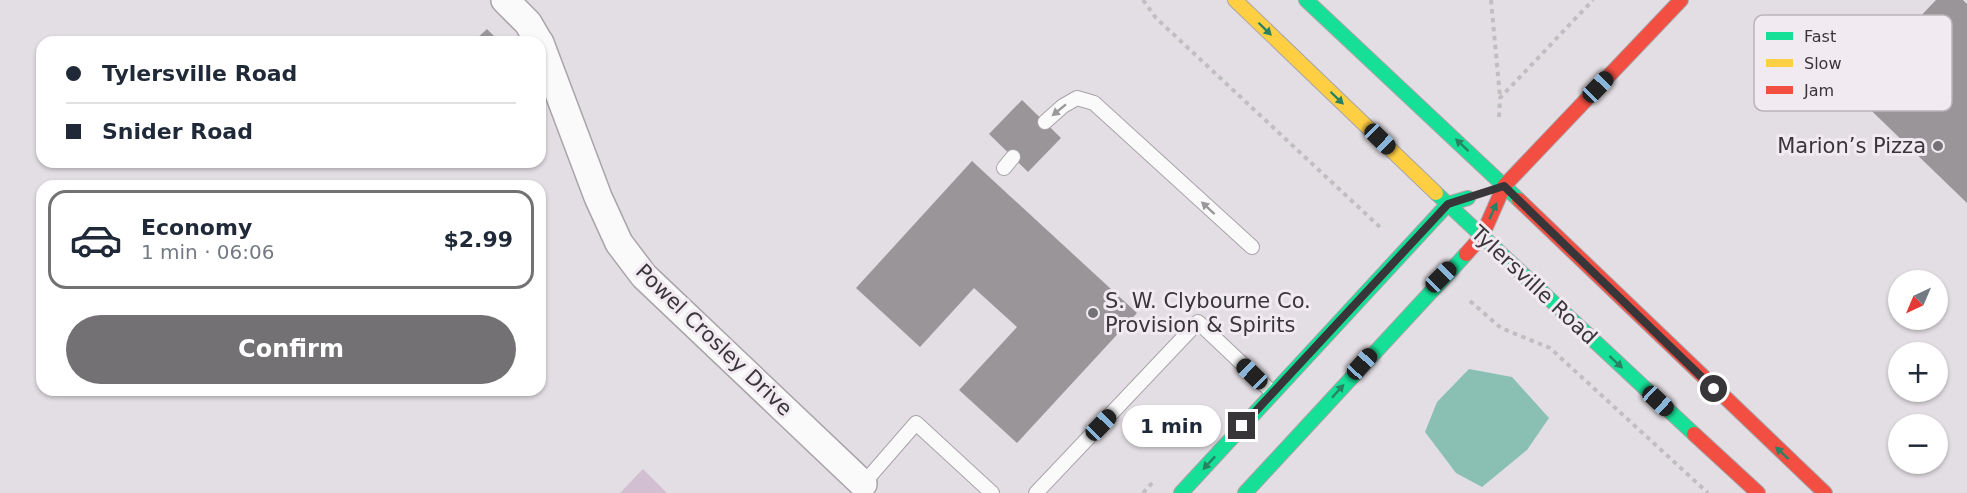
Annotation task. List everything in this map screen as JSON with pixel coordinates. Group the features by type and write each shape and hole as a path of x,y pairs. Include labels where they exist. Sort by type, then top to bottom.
{"main road":[{"name":"Tylersville Road","path":"1235,0 1448,204 1758,493"},
{"path":"1306,0 1825,493"},
{"path":"1245,493 1482,236 1504,186 1681,0"},
{"path":"1181,493 1448,204 1504,186"}],"street":[{"name":"Powel Crosley Drive","path":"505,0 528,23 536,36"},
{"name":"Powel Crosley Drive","path":"546,59 598,197 619,243 644,276 868,488"}],"lane":[{"path":"1045,122 1063,106 1077,98 1094,103 1252,248"},
{"path":"1035,493 1198,322 1273,393"},
{"path":"868,488 916,423 992,493"}],"path":[{"path":"1143,0 1156,18 1387,234"},
{"path":"1491,0 1500,98 1499,117"},
{"path":"1500,98 1593,0"},
{"path":"1470,301 1501,328 1550,348 1708,493"}],"shaded area":[{"path":"1469,369 1512,377 1549,418 1527,450 1482,487 1456,473 1425,432 1437,402"},
{"path":"643,469 667,493 620,493"}],"building":[{"path":"1936,0 1963,0 1967,4 1967,203 1872,111 1952,111 1952,15 1922,15"},
{"path":"487,29 494,36 479,36"},
{"path":"1022,100 1061,138 1028,172 989,134"},
{"path":"972,161 1137,313 1017,443 959,390 1017,327 974,288 920,347 856,288"}],"traffic: fast":[{"path":"1306,0 1519,200"},
{"path":"1436,193 1694,434"},
{"path":"1181,493 1448,204 1468,198"},
{"path":"1245,493 1466,254"}],"traffic: slow":[{"path":"1235,0 1436,193"}],"traffic: jam":[{"path":"1466,254 1482,236 1504,186 1681,0"},
{"path":"1519,200 1825,493"},
{"path":"1694,434 1758,493"}],"place":[{"name":"Marion’s Pizza","path":"1938,146"},
{"name":"S. W. Clybourne Co. Provision & Spirits","path":"1093,313"}],"route":[{"path":"1242,426 1448,204 1504,186 1714,389"}]}
